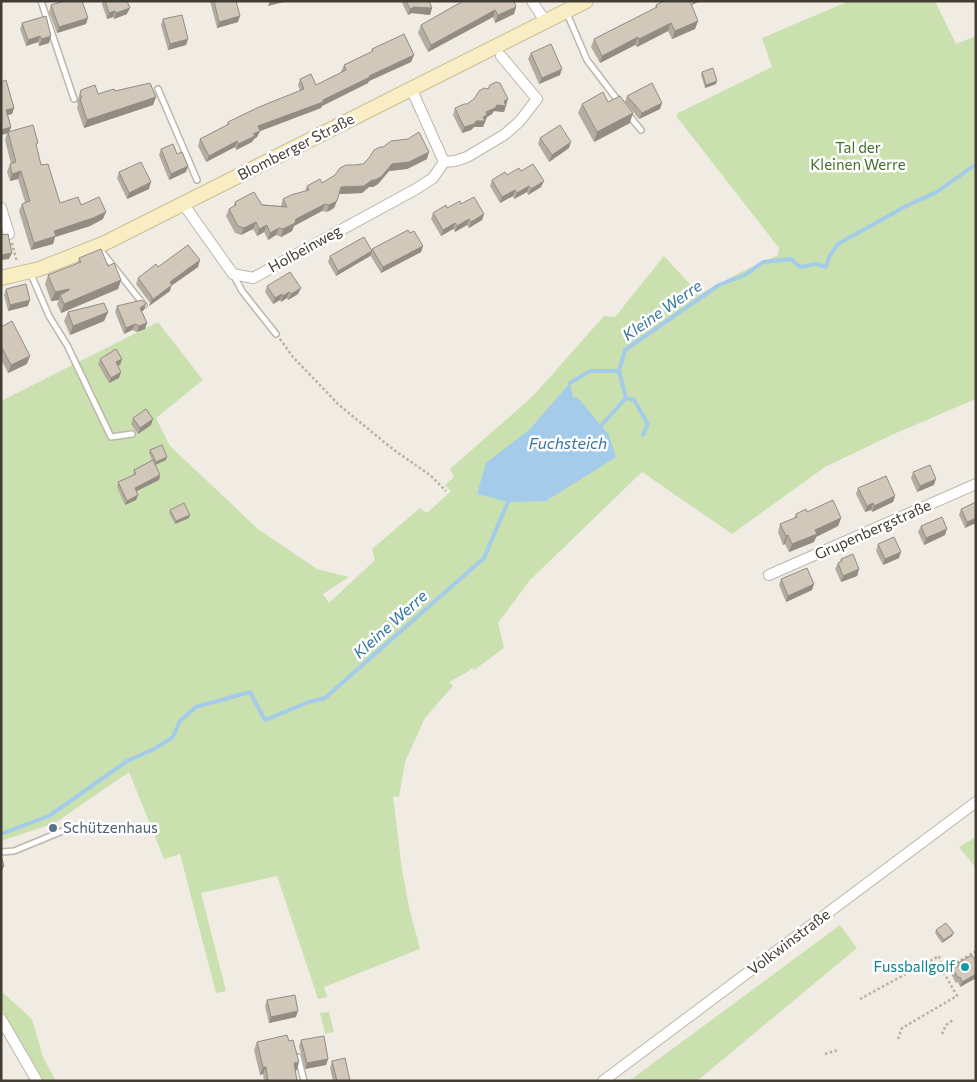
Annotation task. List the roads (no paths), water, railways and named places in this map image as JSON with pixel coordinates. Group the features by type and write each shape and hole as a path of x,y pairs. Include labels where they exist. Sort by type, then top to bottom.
{"street":[{"path":"532,1 545,22"},
{"name":"Blomberger Straße","path":"1,278 56,264 98,246 586,1"},
{"path":"411,88 444,162 455,162 504,135 519,122 537,99 502,56"},
{"name":"Holbeinweg","path":"233,274 253,278 416,189 433,178 444,162"},
{"path":"184,204 233,274"},
{"path":"1,208 9,234"},
{"name":"Grupenbergstraße","path":"769,575 976,484"},
{"name":"Volkwinstraße","path":"603,1081 976,802"},
{"path":"1,1019 37,1081"}],"lane":[{"path":"41,1 74,99"},
{"path":"566,11 587,60 641,130"},
{"path":"158,89 197,180"},
{"path":"98,246 145,306"},
{"path":"25,273 66,345 111,437 132,434"},
{"path":"233,274 242,291 276,334"},
{"path":"1,852 14,851 70,828"},
{"path":"297,1055 304,1081"}],"water":[{"name":"Fuchsteich","path":"570,383 573,397 578,398 609,435 616,457 546,501 508,502 477,494 486,463 529,430"}],"waterway":[{"name":"Kleine Werre","path":"599,428 626,398 619,371 625,350 719,285 745,275 763,262 791,259 800,267 816,264 826,267 829,257 838,244 908,205 937,192 976,164"},
{"path":"570,383 590,371 619,371"},
{"path":"626,398 634,400 648,424 643,435"},
{"name":"Kleine Werre","path":"1,834 49,816 127,761 154,749 173,737 180,721 196,707 250,692 265,720 309,702 325,698 484,558 508,502 512,499"}],"place":[{"name":"Schützenhaus","path":"53,828"},
{"name":"Fussballgolf","path":"965,967"}],"park label":[{"name":"Tal der Kleinen Werre","path":"858,156"}]}
